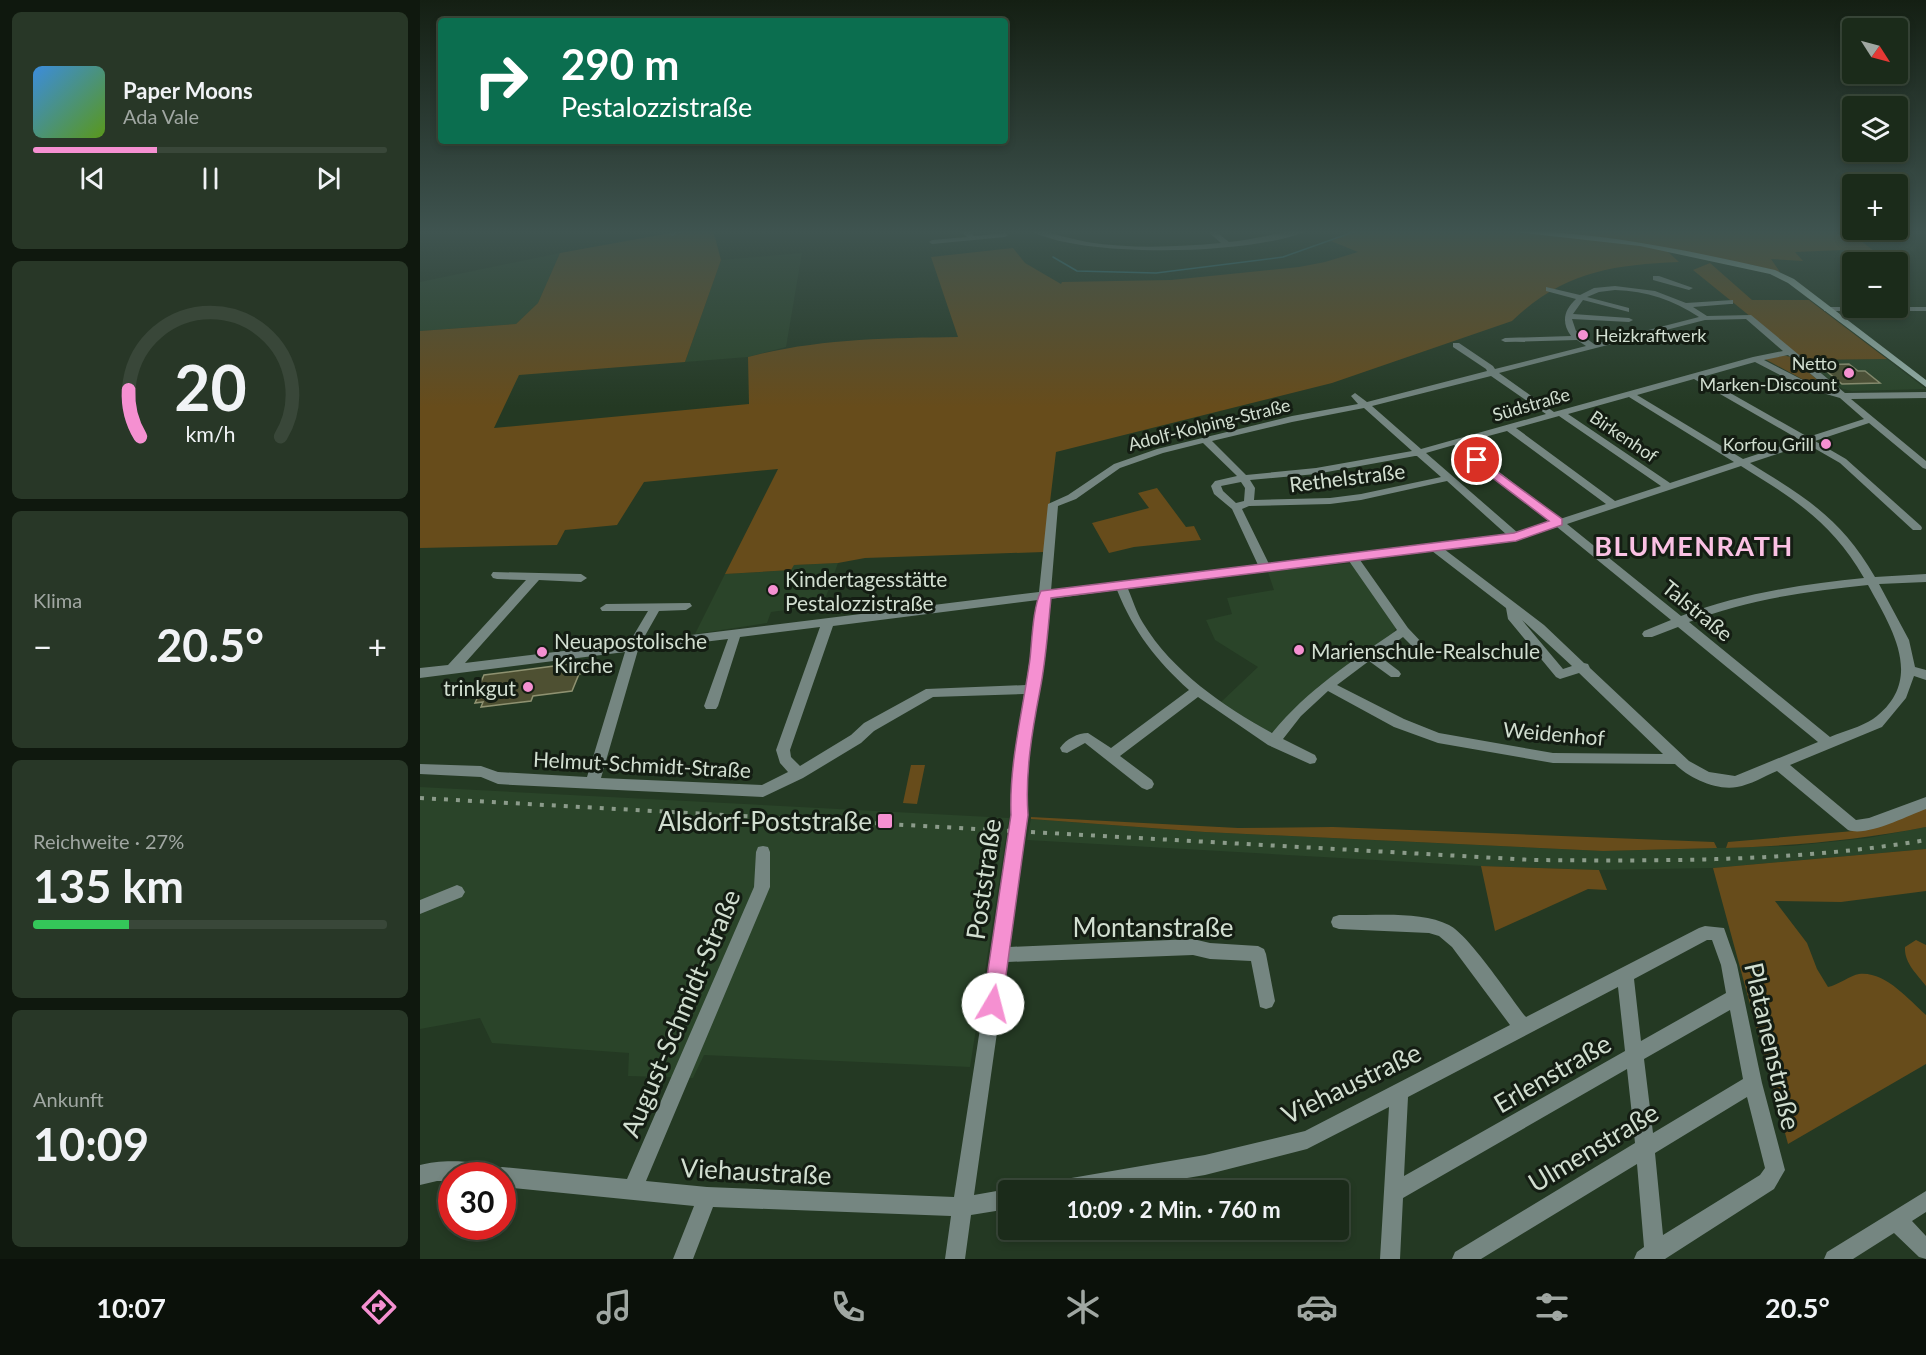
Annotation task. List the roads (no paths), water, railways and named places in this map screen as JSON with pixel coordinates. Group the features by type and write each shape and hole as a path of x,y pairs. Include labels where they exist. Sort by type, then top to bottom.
{"street":[{"path":"1549,289 1626,310"},
{"path":"1593,347 1579,339 1569,328 1568,316 1572,307 1581,298 1598,290 1612,289"},
{"path":"1627,289 1665,295 1705,318"},
{"path":"1799,289 1926,384"},
{"path":"1598,290 1626,297"},
{"path":"1665,295 1674,291"},
{"path":"1685,305 1730,302"},
{"path":"1827,309 1926,309"},
{"path":"1568,316 1629,320"},
{"name":"Adolf-Kolping-Straße","path":"1053,504 1072,496 1125,462 1292,419 1366,405 1705,318 1748,317 1789,352"},
{"path":"1505,340 1579,339"},
{"path":"1456,345 1490,368 1491,372 1557,414"},
{"path":"1789,352 1926,466"},
{"name":"Südstraße","path":"1236,508 1218,492 1216,486 1219,483 1327,469 1420,452 1756,359 1789,352"},
{"path":"1756,359 1817,390 1842,396 1926,395"},
{"path":"1695,376 1848,464 1917,528"},
{"path":"1433,546 1515,608 1584,667 1678,759 1694,772 1714,780 1736,782 1877,723 1896,706 1906,689 1910,670 1907,650 1900,632 1840,533 1800,499 1630,394"},
{"path":"1354,396 1516,537"},
{"name":"Birkenhof","path":"1557,414 1668,486"},
{"path":"420,673 1516,537 1870,420"},
{"path":"1510,428 1612,504"},
{"path":"1206,442 1244,478 1250,488 1249,502 1236,508 1265,568"},
{"name":"Talstraße","path":"1455,442 1558,522 1830,744"},
{"name":"Rethelstraße","path":"1249,502 1330,501 1449,478"},
{"name":"Poststraße","path":"955,1259 1020,815 1018,793 1026,717 1033,689 1053,504"},
{"path":"1352,557 1404,632 1420,647"},
{"path":"497,575 581,578"},
{"path":"452,669 536,576"},
{"path":"1648,634 1721,607 1784,592 1870,580 1926,578"},
{"path":"1120,586 1139,626 1160,654 1197,691 1243,724 1310,759"},
{"path":"606,608 686,606"},
{"path":"592,783 633,647 655,608"},
{"path":"1515,608 1512,610 1512,616 1560,674 1584,667"},
{"path":"798,774 785,759 783,750 828,623"},
{"path":"1274,741 1296,713 1327,685 1404,632"},
{"path":"711,706 735,635"},
{"path":"1369,655 1395,674"},
{"path":"1910,670 1926,675"},
{"name":"Weidenhof","path":"1327,685 1399,723 1438,738 1553,758 1678,759"},
{"name":"Helmut-Schmidt-Straße","path":"420,769 481,772 513,780 763,791 798,774 856,739 868,728 931,692 1033,689"},
{"path":"1111,755 1197,691"},
{"path":"1067,748 1082,738 1088,738 1147,784"},
{"path":"1779,764 1853,826 1869,824 1926,803"},
{"name":"August-Schmidt-Straße","path":"632,1191 762,887 763,852"},
{"path":"420,907 457,892"},
{"path":"1340,922 1422,926 1438,928 1449,933 1523,1028"},
{"name":"Viehaustraße","path":"1118,1180 1205,1165 1307,1140 1705,933 1718,933"},
{"name":"Platanenstraße","path":"1651,1257 1767,1182 1775,1170 1753,1083 1729,965 1718,933"},
{"name":"Montanstraße","path":"1000,955 1192,947 1210,951 1258,954 1266,1001"},
{"path":"1625,976 1645,1146 1651,1257"},
{"name":"Erlenstraße","path":"1393,1193 1736,998"},
{"name":"Ulmenstraße","path":"1462,1259 1645,1146 1753,1083"},
{"path":"1390,1259 1399,1091"},
{"path":"420,1175 438,1172"},
{"name":"Viehaustraße","path":"516,1179 707,1197 963,1207 998,1201"},
{"path":"683,1259 707,1197"},
{"path":"1834,1259 1926,1201"},
{"path":"1897,1221 1926,1250"}],"railway":[{"path":"420,798 1533,860 1730,859 1828,853 1926,840"}],"place":[{"name":"Heizkraftwerk","path":"1583,335"},
{"name":"Netto Marken-Discount","path":"1849,373"},
{"name":"Korfou Grill","path":"1826,444"},
{"name":"Kindertagesstätte Pestalozzistraße","path":"773,590"},
{"name":"Marienschule-Realschule","path":"1299,650"},
{"name":"Neuapostolische Kirche","path":"542,652"},
{"name":"trinkgut","path":"528,687"},
{"name":"Alsdorf-Poststraße","path":"885,821"}],"district":[{"name":"BLUMENRATH","path":"1694,545"}]}
